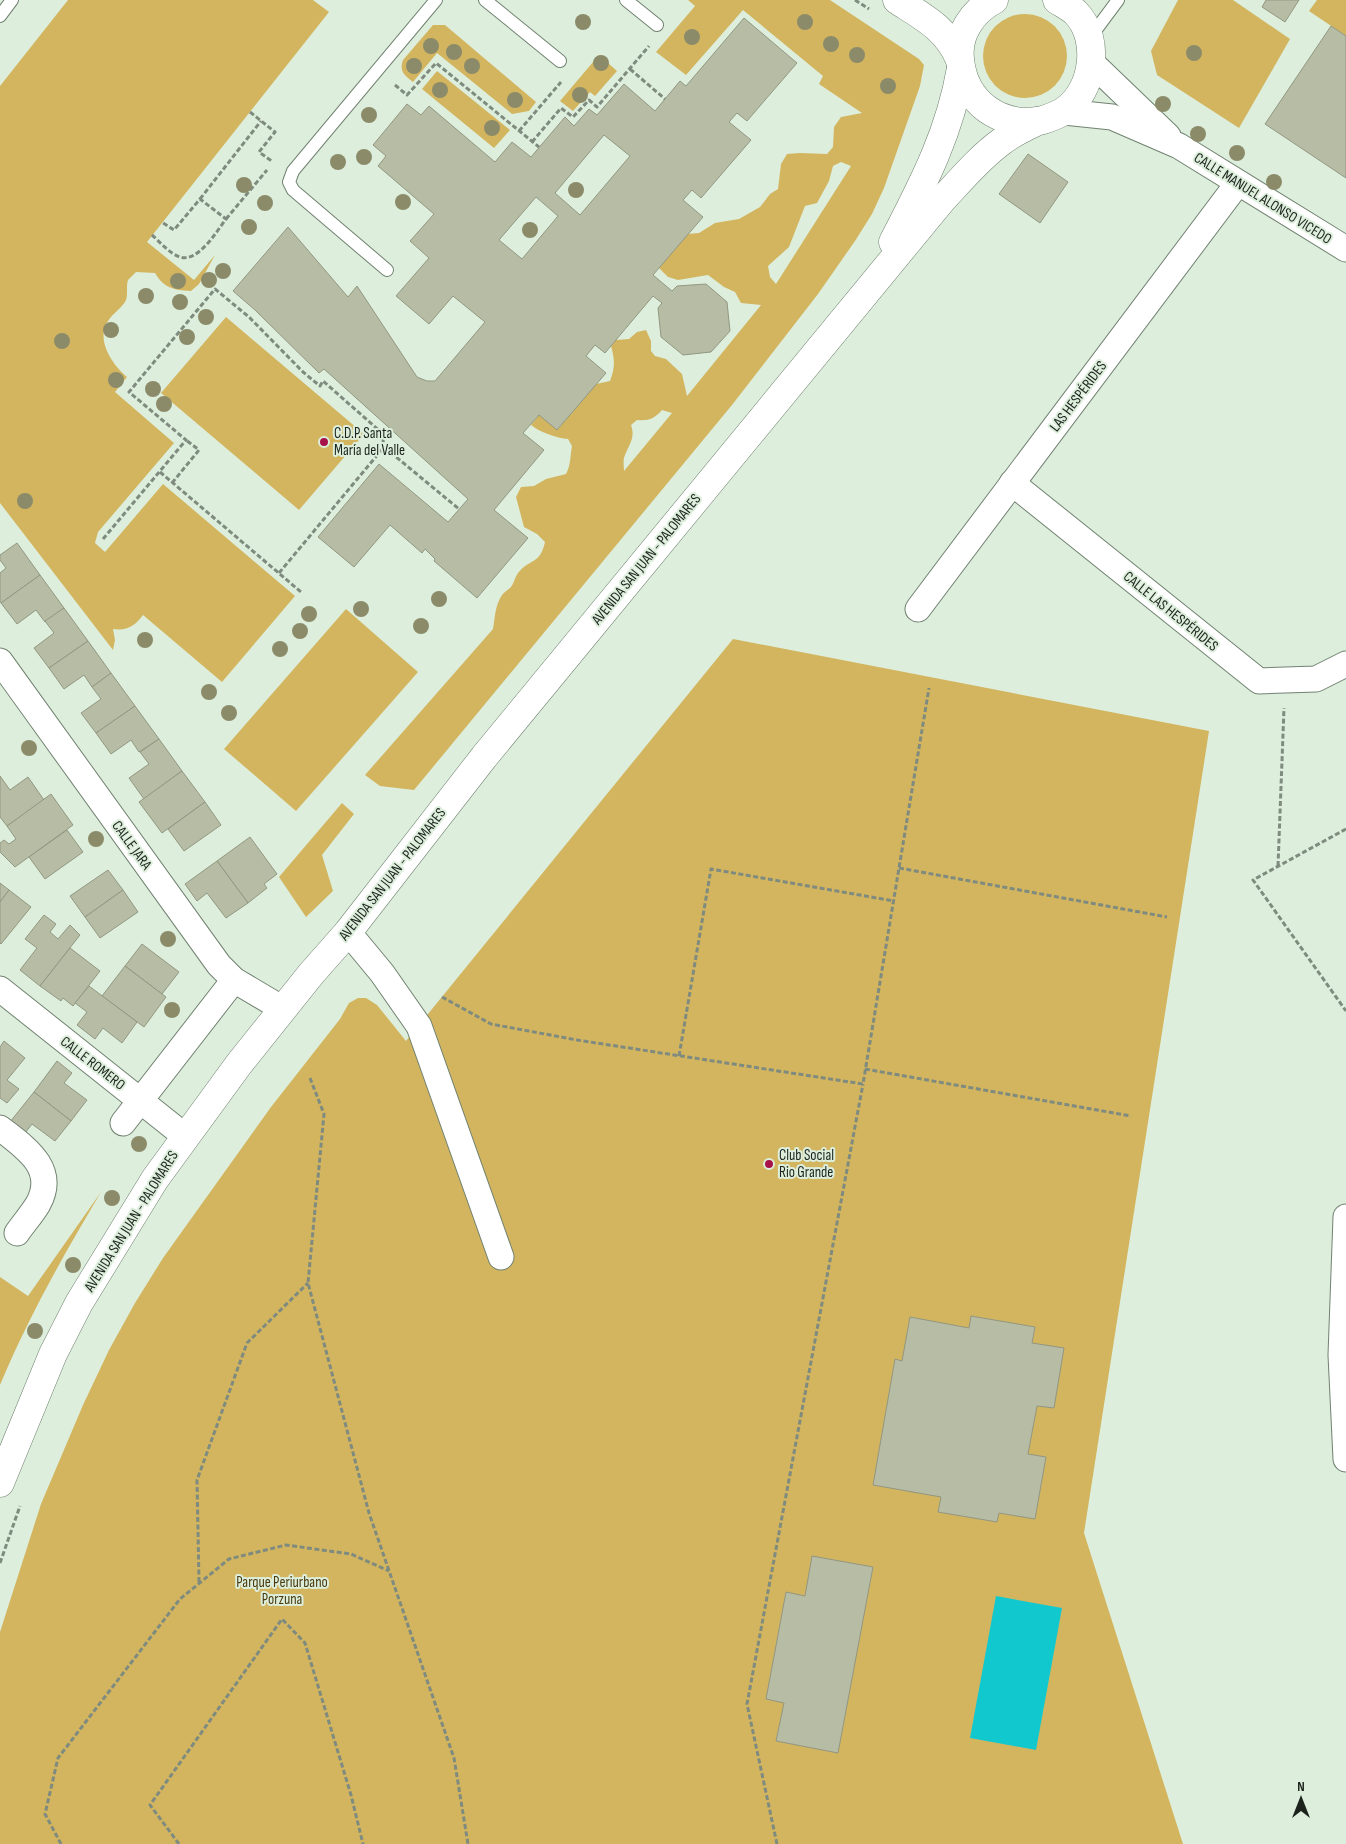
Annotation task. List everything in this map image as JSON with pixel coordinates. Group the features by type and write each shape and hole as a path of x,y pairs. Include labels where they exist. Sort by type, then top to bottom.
{"street":[{"path":"897,0 943,31 954,45 963,78 972,95 987,110 1006,120 1038,121"},
{"path":"852,309 892,243 938,152 954,108 962,38 970,21 983,6 994,0"},
{"path":"852,309 942,200 1000,142 1038,121 1064,112 1076,100 1084,88 1091,51 1084,26 1071,4"},
{"name":"CALLE MANUEL ALONSO VICEDO","path":"1091,51 1179,146"},
{"name":"CALLE MANUEL ALONSO VICEDO","path":"1064,112 1112,118 1179,146 1346,250"},
{"name":"LAS HESPÉRIDES","path":"918,609 1238,183"},
{"name":"AVENIDA SAN JUAN - PALOMARES","path":"0,1483 53,1354 80,1303 155,1179 283,1009 348,932 484,757 852,309"},
{"name":"CALLE LAS HESPÉRIDES","path":"1012,483 1259,681 1316,679 1346,664"},
{"name":"CALLE JARA","path":"0,661 219,965 234,980 283,1009"},
{"path":"348,932 382,973 419,1026 501,1257"},
{"path":"123,1123 234,980"},
{"name":"CALLE ROMERO","path":"0,989 186,1137"},
{"path":"0,1128 35,1157 42,1169 44,1182 38,1203 17,1233"},
{"path":"1346,1217 1341,1355 1346,1459"}],"lane":[{"path":"0,16 12,0"},
{"path":"387,270 293,190 289,182 293,171 436,0"},
{"path":"485,0 560,61"},
{"path":"626,0 657,26"},
{"path":"1091,51 1118,0"}],"path":[{"path":"855,0 870,10"},
{"path":"532,142 561,108 573,118 589,100 597,107 661,31 657,26"},
{"path":"519,131 570,71 560,61"},
{"path":"377,70 407,95 436,63 539,147"},
{"path":"630,68 665,99"},
{"path":"250,112 275,132 260,152 280,168 293,171"},
{"path":"162,222 174,230 261,121"},
{"path":"152,235 180,257 189,258 196,255 273,163"},
{"path":"200,199 226,219"},
{"path":"172,483 199,450 129,392 215,289 249,317 303,372 320,386 323,381 382,433 384,447 459,509"},
{"path":"103,540 186,440"},
{"path":"279,573 384,447"},
{"path":"160,472 301,592"},
{"path":"1278,866 1285,680"},
{"path":"777,1844 747,1704 863,1084 929,688"},
{"path":"1346,829 1253,880 1346,1011"},
{"path":"899,868 1167,917"},
{"path":"679,1056 711,869 894,900"},
{"path":"442,997 491,1024 577,1040 863,1084"},
{"path":"865,1069 1131,1116"},
{"path":"310,1078 324,1114 308,1283 369,1513 454,1758 468,1844"},
{"path":"200,1583 196,1480 247,1342 308,1283"},
{"path":"0,1563 22,1500"},
{"path":"61,1844 45,1814 58,1758 180,1598 229,1558 286,1545 351,1554 389,1571"},
{"path":"178,1844 150,1804 282,1619 305,1643 351,1794 362,1844"}],"green space":[{"path":"68,0 313,0 329,12 147,242 194,280 215,255 199,284 191,291 179,290 166,285 155,273 136,272 128,280 126,300 110,318 105,328 104,336 107,352 116,366 127,377 115,392 174,443 98,532 95,543 105,552 163,484 295,596 222,682 143,615 130,627 113,629 115,640 113,650 0,503 0,86"},
{"path":"688,0 830,0 919,59 924,65 920,86 884,188 872,214 818,294 732,405 414,790 380,786 365,775 493,629 497,607 502,595 511,587 522,568 537,558 543,549 545,542 537,534 524,527 516,497 521,487 534,486 546,479 566,474 570,464 572,446 568,439 548,434 531,425 539,415 558,429 596,384 610,381 614,364 611,346 616,340 629,339 637,332 646,330 651,341 651,351 655,356 666,359 682,374 687,396 761,305 741,303 735,292 724,287 708,275 678,280 668,277 659,268 687,234 699,233 715,223 739,219 760,207 770,194 778,189 781,164 787,154 827,154 833,147 834,127 841,117 862,113 819,84 823,76 743,10 686,75 656,52 695,6","holes":["841,162 851,166 776,284 770,277 768,266 789,247 805,206 817,203 829,181 833,166","662,410 672,413 624,471 624,458 633,434 631,425 637,420 651,419"]},
{"path":"1178,0 1233,0 1290,39 1239,128 1157,75 1151,51"},
{"path":"1317,0 1346,0 1346,36 1309,11"},
{"path":"1025,14 1041,17 1055,26 1064,40 1067,56 1064,72 1055,86 1041,95 1025,98 1009,95 995,86 986,72 983,56 986,40 995,26 1009,17"},
{"path":"433,25 445,25 536,102 529,111 512,114 437,53 413,82 407,77 402,70 403,60"},
{"path":"599,55 617,71 595,96 590,92 573,111 560,101"},
{"path":"437,71 510,130 494,148 422,89"},
{"path":"226,317 364,434 299,510 161,393"},
{"path":"346,609 418,672 296,811 224,749"},
{"name":"Club Social Rio Grande","path":"733,639 1209,731 1084,1533 1183,1844 0,1844 0,1632 41,1504 83,1405 109,1350 135,1303 163,1258 271,1107 340,1019 349,1003 358,998 366,998 377,1005 406,1041"},
{"path":"342,803 354,814 322,855 333,891 306,917 279,877"},
{"path":"101,1192 47,1287 0,1385 0,1277 28,1296"}],"water":[{"path":"996,1596 1062,1608 1036,1750 970,1738"}],"building":[{"path":"1266,0 1299,0 1285,22 1262,7"},
{"path":"744,18 797,63 747,121 737,113 729,122 751,140 701,198 692,190 683,200 703,217 653,275 672,291 677,286 706,284 727,302 730,331 711,352 683,355 661,337 658,308 662,303 653,296 605,353 595,345 586,356 606,373 557,430 539,415 523,433 544,450 494,510 528,538 477,598 434,561 435,559 425,549 422,553 390,525 354,567 318,537 379,464 448,522 468,499 324,369 319,373 233,291 288,227 348,297 357,286 417,377 427,381 435,381 485,322 453,296 429,324 396,296 429,258 410,241 434,214 378,166 386,156 373,145 407,104 421,115 429,106 495,162 512,142 531,157 565,117 574,126 589,109 597,115 624,84 655,111 680,81 686,86","holes":["604,135 630,156 580,215 555,193","536,197 558,216 522,259 499,240"]},
{"path":"1331,26 1346,36 1346,178 1265,124"},
{"path":"1028,154 1068,182 1040,223 999,194"},
{"path":"17,543 40,575 1,603 0,573 6,568 0,560 0,555"},
{"path":"40,575 64,608 45,622 36,610 17,624 1,603"},
{"path":"64,608 88,641 49,668 34,648 54,633 45,621"},
{"path":"88,641 111,673 92,687 84,675 64,689 49,668"},
{"path":"111,673 135,706 96,733 81,713 101,699 92,687"},
{"path":"135,706 159,739 139,752 131,740 111,754 96,733"},
{"path":"159,739 182,771 144,799 129,778 149,764 140,752"},
{"path":"182,771 205,802 162,833 139,802"},
{"path":"0,776 10,790 28,777 44,800 7,826 0,817"},
{"path":"51,794 73,825 15,867 0,852 0,843 4,840 9,844 16,839 7,826"},
{"path":"205,802 221,825 184,851 168,829"},
{"path":"67,830 83,852 45,879 29,857"},
{"path":"250,837 277,874 264,884 267,888 248,903 217,861"},
{"path":"217,861 248,903 226,918 207,893 197,901 185,884"},
{"path":"108,870 123,890 85,917 70,896"},
{"path":"0,883 9,890 0,902"},
{"path":"9,890 31,907 1,944 0,902"},
{"path":"123,890 138,912 100,938 85,917"},
{"path":"44,915 56,924 50,932 58,939 70,925 80,935 40,986 20,970 37,948 25,939"},
{"path":"142,944 179,972 162,994 125,966"},
{"path":"70,948 100,971 73,1006 63,998 61,1001 40,986"},
{"path":"125,966 166,997 144,1027 102,996"},
{"path":"89,986 137,1022 122,1043 103,1028 95,1039 77,1025 87,1012 75,1003"},
{"path":"4,1041 25,1058 7,1080 19,1089 7,1103 0,1098 0,1047"},
{"path":"57,1061 72,1073 64,1083 87,1100 71,1121 34,1092"},
{"path":"34,1092 71,1121 55,1141 32,1124 25,1133 10,1122"},
{"path":"971,1316 1035,1327 1032,1343 1064,1348 1054,1408 1037,1406 1028,1454 1046,1457 1035,1519 999,1513 997,1522 938,1512 941,1497 873,1485 895,1359 902,1361 910,1317 969,1328"},
{"path":"812,1556 873,1567 838,1753 776,1741 784,1703 766,1699 786,1592 805,1596"}],"place":[{"name":"C.D.P. Santa María del Valle","path":"324,442"},
{"name":"Club Social Rio Grande","path":"769,1164"}],"park label":[{"name":"Parque Periurbano Porzuna","path":"282,1590"}]}
